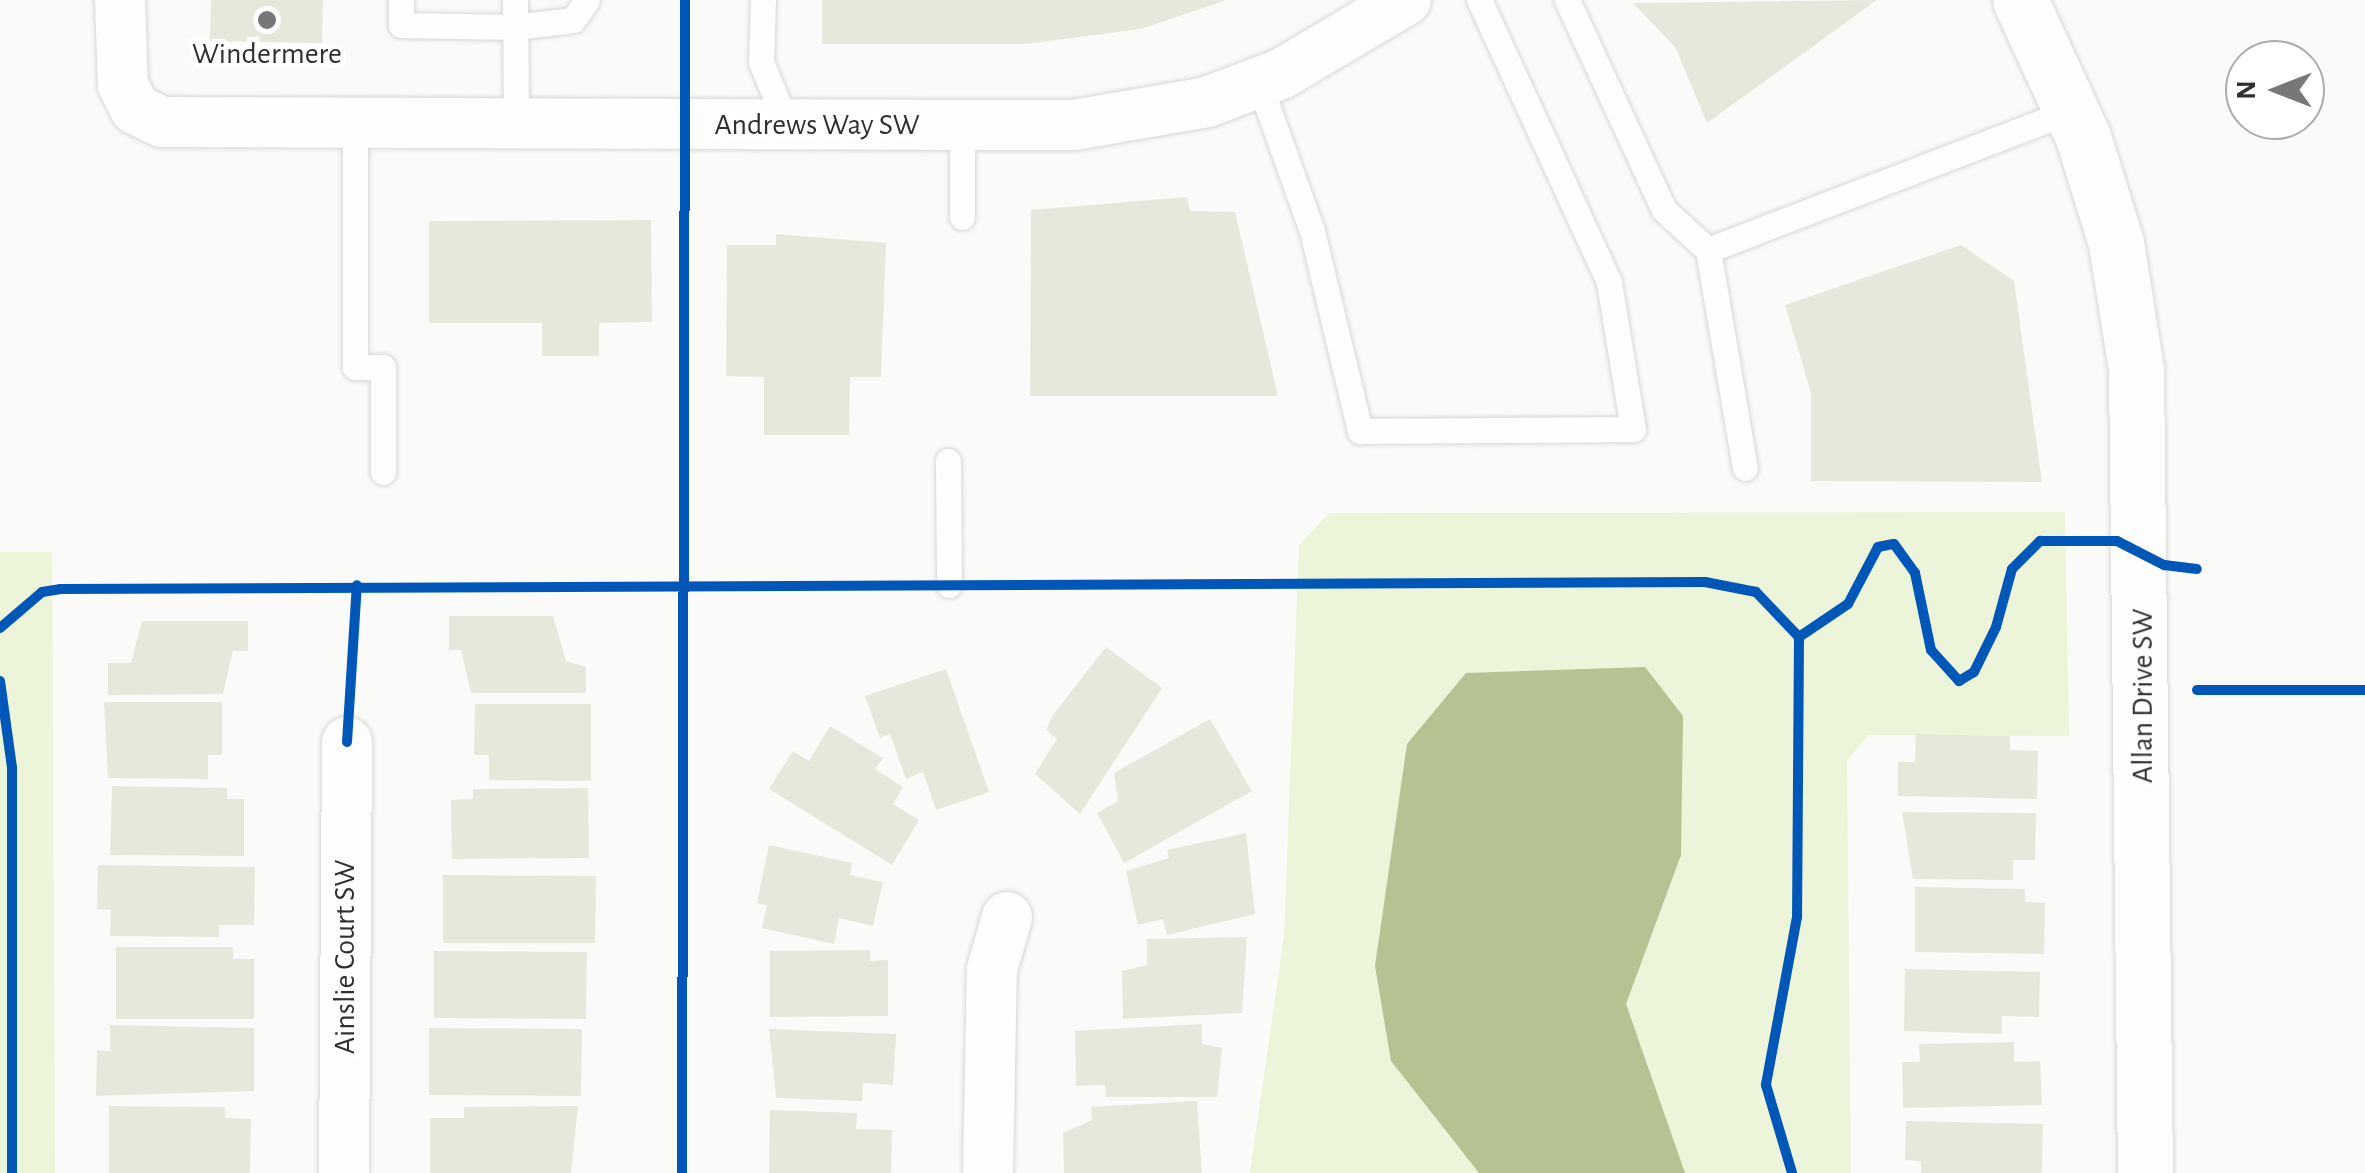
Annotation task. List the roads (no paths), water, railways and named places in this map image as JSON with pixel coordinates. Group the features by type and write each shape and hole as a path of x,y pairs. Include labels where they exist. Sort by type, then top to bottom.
{"street":[{"name":"Andrews Way SW","path":"120,0 123,85 135,109 179,123 962,126 1142,117 1259,82 1402,1"},
{"name":"Allan Drive SW","path":"2020,0 2072,110 2116,243 2136,369 2146,1173"},
{"name":"Ainslie Court SW","path":"344,1173 347,742"},
{"path":"988,1173 992,970 1007,918"}],"lane":[{"path":"402,0 401,25 515,27 573,20 587,0"},
{"path":"515,0 516,124"},
{"path":"763,0 761,62 787,125"},
{"path":"1259,82 1312,231 1360,431 1633,429 1609,282 1479,0"},
{"path":"1567,0 1664,210 1708,250 1745,468"},
{"path":"1708,250 2072,110"},
{"path":"356,124 356,366 384,366 384,472"},
{"path":"962,126 962,217"},
{"path":"948,461 949,585"}],"place":[{"name":"Windermere","path":"267,20"}]}
